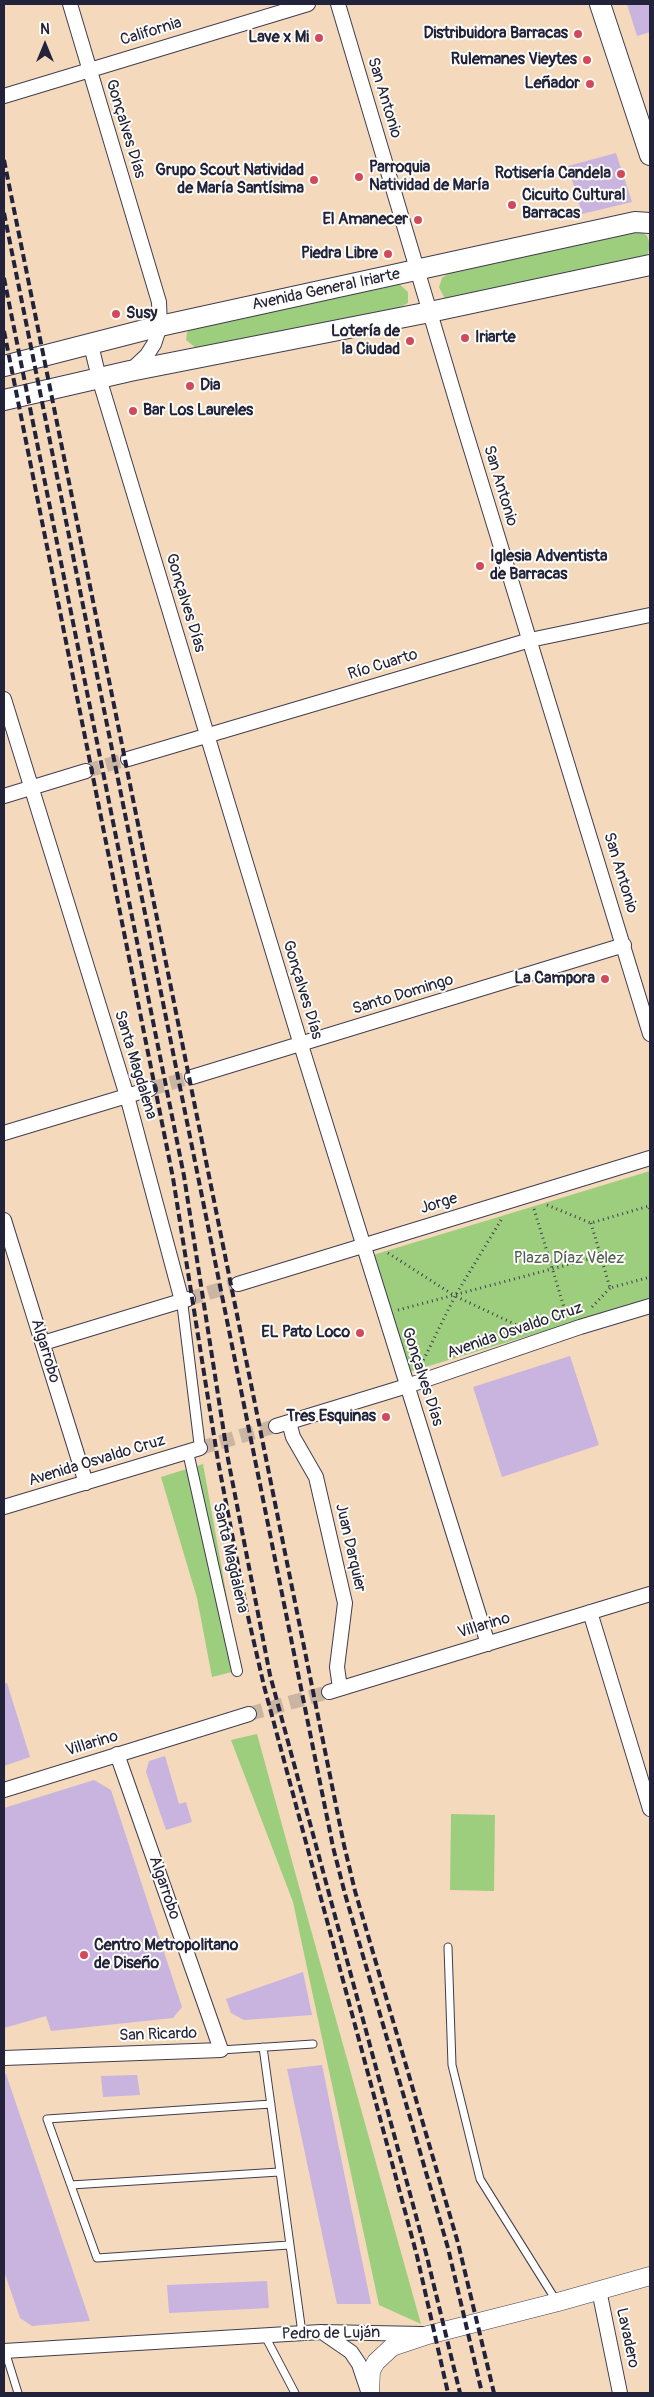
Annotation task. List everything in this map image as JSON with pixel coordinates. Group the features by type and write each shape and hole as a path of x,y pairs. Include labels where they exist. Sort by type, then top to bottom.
{"main road":[{"path":"600,4 650,155"},
{"name":"Avenida General Iriarte","path":"4,366 160,326 635,222 650,223"},
{"path":"4,400 130,371 430,312 650,265"}],"street":[{"name":"Gonçalves Días","path":"70,4 159,302 160,326 154,344 148,355 130,371"},
{"name":"California","path":"4,96 308,4"},
{"name":"San Antonio","path":"338,4 417,270 650,1034"},
{"name":"Gonçalves Días","path":"91,345 99,378 301,1045 488,1644"},
{"name":"Río Cuarto","path":"128,759 530,640 650,615"},
{"name":"Santa Magdalena","path":"4,699 30,788 127,1096 185,1300 194,1450 237,1671"},
{"path":"4,796 86,771"},
{"name":"Santo Domingo","path":"192,1076 301,1045 624,945"},
{"path":"4,1133 150,1089"},
{"name":"Jorge","path":"238,1284 650,1158"},
{"name":"Algarrobo","path":"4,1220 86,1483"},
{"path":"43,1343 185,1300"},
{"name":"Avenida Osvaldo Cruz","path":"283,1424 407,1386 539,1340 650,1306"},
{"name":"Juan Darquier","path":"283,1424 293,1436 316,1477 344,1602 334,1690"},
{"name":"Avenida Osvaldo Cruz","path":"4,1508 194,1450"},
{"name":"Villarino","path":"334,1690 650,1594"},
{"path":"590,1612 650,1809"},
{"name":"Villarino","path":"4,1790 249,1714"},
{"name":"Algarrobo","path":"117,1754 221,2050"},
{"name":"San Ricardo","path":"4,2058 221,2050"},
{"name":"Pedro de Luján","path":"4,2350 321,2332 428,2335 650,2276"},
{"name":"Lavadero","path":"599,2290 620,2393"},
{"path":"321,2332 351,2352 370,2393"},
{"path":"370,2393 371,2371 382,2354 392,2347 428,2335"}],"lane":[{"path":"448,1947 452,2066 480,2178 558,2302"},
{"name":"San Ricardo","path":"221,2050 313,2044"},
{"path":"263,2048 302,2333"},
{"path":"271,2104 47,2120 97,2258 289,2245"},
{"path":"71,2185 280,2172"},
{"path":"265,2335 295,2393"},
{"path":"4,2350 18,2393"}],"path":[{"path":"535,1193 544,1203 591,1222 650,1207"},
{"path":"535,1193 553,1270 572,1330"},
{"path":"407,1386 419,1369 455,1296 504,1215 504,1202"},
{"path":"591,1222 610,1288 650,1277"},
{"path":"363,1246 385,1252 455,1296 534,1334 539,1340"},
{"path":"384,1314 608,1254"}],"green space":[{"path":"639,230 647,236 650,244 648,254 640,260 445,299 439,287 442,278 450,272"},
{"path":"397,282 408,292 408,303 399,308 212,348 196,348 186,340 187,332 193,328"},
{"name":"Plaza Díaz Velez","path":"650,1171 650,1299 409,1372 373,1255"},
{"path":"203,1464 240,1670 212,1677 197,1598 161,1477"},
{"path":"257,1734 421,2324 379,2305 293,1902 231,1740"},
{"path":"451,1814 495,1815 494,1891 450,1890"}],"building":[{"path":"627,4 650,4 650,32 637,36"},
{"path":"616,153 632,202 582,214 568,166"},
{"path":"570,1356 599,1445 502,1477 473,1387"},
{"path":"7,1683 30,1757 4,1766 4,1684"},
{"path":"165,1756 179,1804 186,1802 192,1822 166,1830 146,1772 149,1761"},
{"name":"Centro Metropolitano de Diseño","path":"94,1780 111,1790 182,2007 173,2018 51,2031 46,2016 4,2028 4,1808"},
{"path":"303,1972 312,2015 244,2020 231,2013 226,1999"},
{"path":"322,2065 371,2304 337,2304 287,2069"},
{"path":"6,2074 90,2321 32,2326 20,2318 4,2271 4,2075"},
{"path":"137,2075 140,2095 103,2097 101,2076"},
{"path":"267,2281 269,2308 169,2313 167,2285"}],"tunnel":[{"path":"86,771 128,759"},
{"path":"150,1089 192,1077"},
{"path":"188,1299 238,1284"},
{"path":"200,1448 276,1426"},
{"path":"249,1714 329,1692"}],"railway":[{"path":"4,160 344,1845 355,1891 458,2243 494,2393"},
{"path":"4,213 333,1847 448,2248 482,2393"},
{"path":"4,278 184,1176 228,1459 270,1675 426,2253 460,2393"},
{"path":"4,331 173,1178 218,1461 247,1612 264,1686 417,2256 448,2393"}],"place":[{"name":"Distribuidora Barracas","path":"578,34"},
{"name":"Lave x Mi","path":"319,38"},
{"name":"Rulemanes Vieytes","path":"587,60"},
{"name":"Leñador","path":"590,84"},
{"name":"Rotisería Candela","path":"621,174"},
{"name":"Parroquia Natividad de María","path":"359,177"},
{"name":"Grupo Scout Natividad de María Santísima","path":"314,180"},
{"name":"Cicuito Cultural Barracas","path":"512,205"},
{"name":"El Amanecer","path":"418,220"},
{"name":"Piedra Libre","path":"388,254"},
{"name":"Susy","path":"116,314"},
{"name":"Iriarte","path":"465,338"},
{"name":"Lotería de la Ciudad","path":"410,341"},
{"name":"Dia","path":"190,386"},
{"name":"Bar Los Laureles","path":"133,411"},
{"name":"Iglesia Adventista de Barracas","path":"480,566"},
{"name":"La Campora","path":"605,979"},
{"name":"EL Pato Loco","path":"360,1333"},
{"name":"Tres Esquinas","path":"386,1417"},
{"name":"Centro Metropolitano de Diseño","path":"84,1955"}]}
